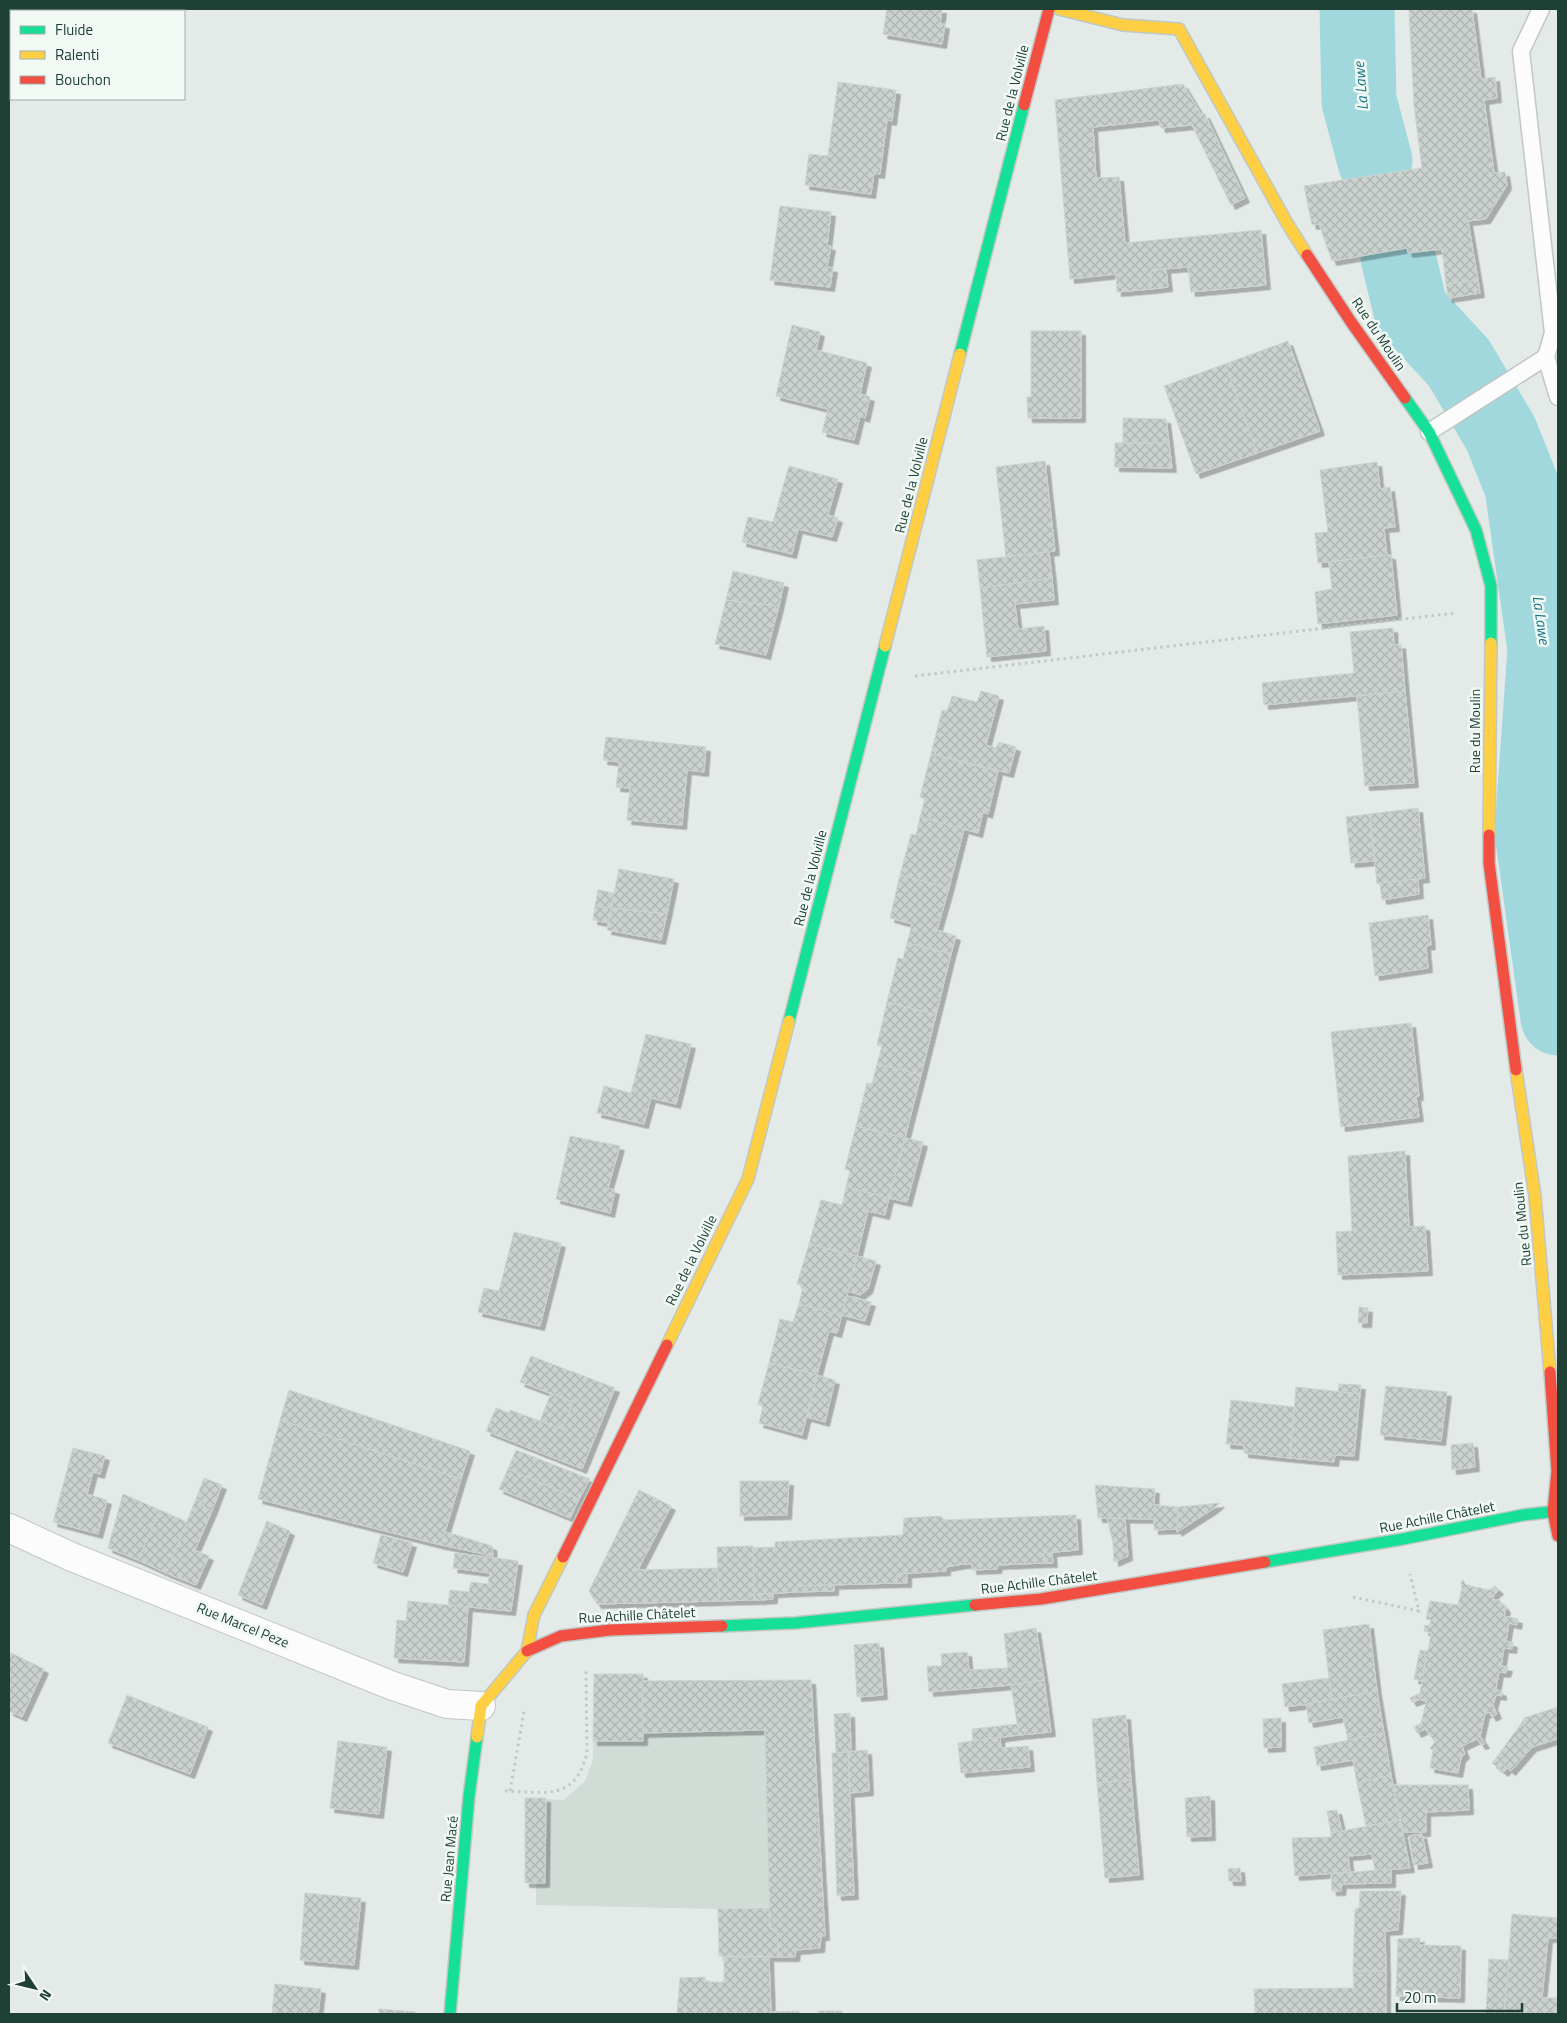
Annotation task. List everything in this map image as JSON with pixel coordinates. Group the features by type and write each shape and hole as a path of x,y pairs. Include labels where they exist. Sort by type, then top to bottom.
{"street":[{"name":"Rue de la Volville","path":"481,1706 527,1651 534,1615 748,1179 1050,9"},
{"name":"Rue du Moulin","path":"1060,9 1123,25 1179,29 1287,223 1351,322 1429,432 1476,530 1491,586 1489,863 1518,1092 1535,1196 1557,1471 1556,1511 1558,1536"},
{"name":"Rue Achille Châtelet","path":"527,1651 560,1636 610,1630 795,1623 1041,1599 1403,1539 1523,1515 1556,1511"},
{"name":"Rue Marcel Peze","path":"9,1528 72,1557 393,1686 447,1704 481,1706"},
{"name":"Rue Jean Macé","path":"450,2014 470,1790 481,1706"}],"lane":[{"path":"1429,432 1462,410 1505,386 1546,357 1556,331 1521,51 1541,9"},
{"path":"1546,357 1558,397"}],"path":[{"path":"876,681 1490,609"},
{"path":"1353,1597 1419,1611 1408,1566"},
{"path":"470,1790 556,1792 569,1786 578,1777 584,1766 587,1753 585,1633"},
{"path":"510,1791 524,1710"}],"shaded area":[{"path":"811,1680 823,1905 718,1909 536,1905 536,1883 525,1883 525,1798 564,1800 585,1781 593,1760 593,1741 643,1741 643,1733 719,1731 721,1681"}],"building":[{"path":"887,9 942,9 940,24 945,24 942,44 883,34"},
{"path":"1409,9 1472,9 1481,79 1495,77 1497,98 1484,100 1494,173 1505,172 1507,185 1486,219 1468,221 1478,280 1446,284 1442,249 1408,253 1407,248 1332,261 1319,224 1312,225 1304,186 1422,168 1414,106"},
{"path":"838,82 896,90 892,121 887,120 880,174 874,173 871,194 805,185 809,154 828,156"},
{"path":"1183,84 1201,114 1205,114 1245,198 1231,205 1192,125 1161,128 1159,120 1093,127 1096,178 1119,177 1125,243 1261,230 1266,285 1191,292 1188,267 1151,270 1151,289 1117,292 1116,274 1070,279 1055,100"},
{"path":"780,206 831,212 827,246 831,246 827,267 833,268 830,287 770,280"},
{"path":"1166,269 1168,287 1151,289 1151,270"},
{"path":"1478,280 1480,293 1448,298 1446,284"},
{"path":"792,325 820,332 816,350 867,363 860,394 870,397 865,418 860,416 854,440 822,432 828,409 776,396"},
{"path":"1031,331 1081,331 1081,418 1028,418 1027,397 1031,397"},
{"path":"1288,341 1320,431 1257,453 1225,364"},
{"path":"1225,364 1257,453 1196,474 1164,386"},
{"path":"1123,418 1166,419 1169,443 1123,443"},
{"path":"1115,443 1169,443 1172,468 1115,467"},
{"path":"1045,461 1055,551 1006,557 996,467"},
{"path":"1377,462 1380,489 1390,487 1395,527 1384,528 1387,555 1318,563 1315,533 1328,532 1320,470"},
{"path":"789,466 838,479 828,515 838,518 832,537 798,529 792,554 742,542 748,517 773,522"},
{"path":"1049,552 1052,578 980,588 977,560"},
{"path":"1391,555 1397,615 1318,624 1315,592 1332,589 1329,562"},
{"path":"733,571 784,583 779,606 726,600"},
{"path":"1052,578 1054,600 1015,604 1018,629 1044,626 1046,651 987,657 980,588"},
{"path":"726,600 779,606 766,655 715,644"},
{"path":"1393,628 1394,645 1401,644 1405,691 1264,705 1262,683 1354,673 1350,632"},
{"path":"981,691 999,696 986,745 996,748 999,742 1016,747 1009,773 931,754 942,710 947,711 952,696 977,702"},
{"path":"1405,691 1414,783 1365,786 1357,696"},
{"path":"606,737 706,747 704,772 687,770 682,825 627,820 630,788 616,787 619,762 603,760"},
{"path":"931,754 998,771 988,814 983,812 978,833 920,817 925,799 920,797"},
{"path":"1418,808 1425,878 1377,884 1370,814"},
{"path":"1370,814 1374,861 1351,863 1346,817"},
{"path":"920,817 964,829 949,888 900,875 911,834 916,835"},
{"path":"619,869 674,879 667,914 611,908"},
{"path":"900,875 949,888 937,930 956,936 951,954 907,943 912,924 890,918"},
{"path":"1418,879 1419,894 1382,900 1380,883"},
{"path":"598,890 614,893 611,908 595,906"},
{"path":"595,906 611,908 608,923 593,920"},
{"path":"611,908 667,914 661,940 607,930"},
{"path":"1428,915 1431,945 1426,946 1428,968 1375,976 1369,923"},
{"path":"907,943 951,954 936,1015 887,1002 898,958 903,959"},
{"path":"887,1002 936,1015 921,1075 877,1064 882,1046 877,1045"},
{"path":"1411,1023 1419,1096 1416,1096 1419,1117 1341,1127 1331,1032"},
{"path":"646,1034 691,1044 676,1104 651,1098 644,1124 597,1113 604,1086 631,1093"},
{"path":"877,1064 921,1075 905,1138 856,1126 867,1083 872,1084"},
{"path":"856,1126 905,1138 889,1198 846,1187 850,1171 845,1169"},
{"path":"570,1136 620,1146 608,1188 615,1190 610,1213 556,1199"},
{"path":"905,1138 923,1142 907,1202 889,1198"},
{"path":"1405,1151 1409,1227 1425,1226 1428,1271 1338,1275 1336,1232 1352,1231 1348,1156"},
{"path":"846,1187 889,1198 885,1215 868,1211 857,1256 809,1244 821,1200 842,1205"},
{"path":"514,1232 561,1243 540,1326 478,1312 484,1288 499,1291"},
{"path":"809,1244 857,1256 842,1315 799,1304 803,1286 797,1284"},
{"path":"857,1256 876,1261 868,1289 860,1295 848,1291"},
{"path":"847,1296 871,1302 865,1321 842,1315"},
{"path":"799,1304 842,1315 837,1333 829,1331 817,1375 769,1363 780,1319 793,1322"},
{"path":"1359,1307 1368,1308 1367,1323 1358,1323"},
{"path":"531,1356 615,1388 582,1469 486,1431 496,1408 509,1413 510,1410 562,1429 573,1402 520,1382"},
{"path":"769,1363 817,1375 802,1435 759,1423 763,1406 758,1404"},
{"path":"817,1375 835,1380 825,1422 807,1417"},
{"path":"1339,1384 1361,1385 1360,1394 1338,1392"},
{"path":"1386,1386 1447,1392 1441,1441 1380,1435"},
{"path":"1296,1387 1360,1394 1354,1456 1335,1455 1334,1462 1290,1458"},
{"path":"289,1390 470,1451 461,1479 280,1420"},
{"path":"551,1393 573,1402 562,1429 540,1421"},
{"path":"1231,1400 1294,1407 1290,1458 1244,1453 1244,1445 1226,1444"},
{"path":"280,1420 461,1479 441,1545 258,1499"},
{"path":"1473,1443 1475,1467 1452,1470 1451,1445"},
{"path":"73,1448 105,1456 100,1474 93,1472 87,1494 107,1500 98,1534 53,1522"},
{"path":"516,1450 590,1479 579,1499 508,1469"},
{"path":"508,1469 579,1499 570,1518 499,1489"},
{"path":"204,1478 222,1485 212,1511 203,1507 205,1503 196,1499"},
{"path":"740,1481 789,1481 787,1515 740,1516"},
{"path":"1095,1485 1155,1489 1154,1505 1178,1507 1177,1529 1154,1530 1154,1519 1098,1518"},
{"path":"639,1490 671,1506 638,1570 719,1568 719,1601 597,1604 589,1591"},
{"path":"123,1494 160,1510 138,1560 108,1548"},
{"path":"196,1499 205,1503 203,1507 212,1511 195,1550 209,1556 196,1585 166,1573"},
{"path":"1220,1503 1213,1509 1177,1532 1178,1507"},
{"path":"160,1510 187,1522 166,1573 138,1560"},
{"path":"1076,1515 1078,1550 1044,1553 1044,1563 998,1565 997,1569 972,1570 972,1564 963,1564 946,1567 946,1571 897,1574 897,1583 796,1586 797,1592 760,1594 761,1600 754,1600 753,1548 775,1547 775,1542 903,1535 904,1518 941,1516 944,1520"},
{"path":"1107,1518 1125,1519 1128,1556 1114,1562 1113,1543"},
{"path":"267,1521 290,1531 262,1605 238,1595"},
{"path":"445,1532 453,1534 451,1547 441,1545"},
{"path":"453,1534 492,1546 493,1556 451,1547"},
{"path":"381,1535 394,1538 386,1567 373,1563"},
{"path":"394,1538 412,1543 403,1572 386,1567"},
{"path":"753,1546 754,1600 719,1601 717,1547"},
{"path":"1052,1552 1053,1563 1044,1563 1044,1553"},
{"path":"455,1553 518,1561 511,1611 448,1605 450,1590 469,1592 471,1582 488,1584 490,1573 453,1568"},
{"path":"907,1573 907,1583 897,1583 897,1574"},
{"path":"1463,1580 1466,1585 1490,1590 1495,1586 1499,1590 1494,1594 1493,1600 1499,1600 1506,1608 1504,1616 1518,1619 1517,1625 1509,1623 1506,1641 1513,1643 1512,1649 1504,1648 1501,1666 1508,1667 1506,1673 1499,1672 1496,1689 1502,1692 1502,1696 1496,1695 1493,1705 1497,1714 1492,1717 1489,1712 1485,1714 1480,1736 1485,1744 1481,1745 1477,1739 1462,1746 1465,1754 1461,1758 1458,1773 1430,1768 1433,1751 1430,1748 1435,1742 1425,1729 1417,1733 1414,1727 1421,1723 1426,1702 1420,1699 1412,1702 1410,1698 1420,1693 1422,1681 1414,1679 1415,1674 1423,1675 1426,1655 1419,1654 1420,1650 1428,1651 1431,1633 1424,1631 1425,1625 1429,1626 1431,1620 1426,1619 1430,1601 1458,1605 1462,1587 1461,1582"},
{"path":"834,1585 834,1591 797,1592 796,1586"},
{"path":"773,1593 773,1599 761,1600 760,1594"},
{"path":"408,1601 468,1607 464,1662 394,1658 397,1620 406,1621"},
{"path":"1369,1624 1377,1691 1332,1701 1323,1630"},
{"path":"1036,1628 1044,1680 1011,1685 929,1692 927,1666 942,1666 941,1654 967,1652 969,1670 1008,1668 1004,1634"},
{"path":"879,1643 883,1695 857,1697 854,1645"},
{"path":"9,1652 44,1669 22,1717 9,1711"},
{"path":"1419,1654 1426,1655 1423,1675 1415,1674"},
{"path":"594,1674 643,1674 643,1741 593,1741"},
{"path":"1329,1678 1332,1701 1285,1707 1282,1684"},
{"path":"811,1680 825,1936 821,1936 820,1948 796,1950 795,1957 778,1957 777,1929 770,1929 765,1730 643,1733 642,1681"},
{"path":"1044,1680 1051,1732 1019,1735 1011,1685"},
{"path":"1377,1691 1384,1733 1348,1740 1343,1717 1309,1723 1306,1704"},
{"path":"127,1695 208,1727 190,1774 108,1743"},
{"path":"1558,1707 1558,1743 1557,1739 1532,1747 1523,1721 1524,1718"},
{"path":"850,1713 851,1751 836,1753 834,1714"},
{"path":"1126,1715 1131,1780 1097,1783 1092,1719"},
{"path":"1281,1718 1281,1747 1264,1748 1263,1719"},
{"path":"1523,1721 1532,1747 1511,1771 1496,1758"},
{"path":"1017,1724 1019,1735 973,1741 972,1729"},
{"path":"1384,1733 1391,1775 1357,1783 1353,1760 1317,1766 1314,1747"},
{"path":"1000,1737 1001,1748 1028,1746 1030,1767 961,1773 958,1743"},
{"path":"338,1741 387,1747 379,1814 330,1808"},
{"path":"867,1750 869,1791 850,1793 848,1752"},
{"path":"848,1752 854,1895 837,1896 832,1753"},
{"path":"1496,1758 1507,1768 1504,1772 1492,1763"},
{"path":"1391,1775 1400,1820 1366,1826 1357,1783"},
{"path":"1131,1780 1139,1875 1105,1878 1097,1783"},
{"path":"1393,1785 1468,1785 1469,1810 1426,1812 1426,1832 1403,1832"},
{"path":"1210,1796 1211,1836 1187,1837 1185,1798"},
{"path":"525,1798 546,1798 545,1883 525,1883"},
{"path":"1337,1810 1342,1831 1331,1833 1327,1811"},
{"path":"1400,1820 1410,1868 1375,1871 1372,1854 1348,1856 1350,1872 1295,1876 1292,1838 1331,1837 1331,1833"},
{"path":"1422,1834 1428,1863 1414,1865 1409,1836"},
{"path":"1240,1868 1241,1881 1229,1881 1228,1869"},
{"path":"1391,1869 1391,1883 1342,1884 1341,1891 1332,1891 1331,1874"},
{"path":"1360,1891 1401,1891 1398,1930 1385,1931 1386,1971 1353,1971 1355,1909 1359,1908"},
{"path":"305,1893 361,1898 354,1965 300,1960"},
{"path":"769,1908 770,1929 777,1929 778,1957 719,1956 718,1909"},
{"path":"1512,1914 1558,1918 1558,1938 1548,1938 1542,1998 1558,1998 1558,2014 1504,2014"},
{"path":"1420,1938 1419,1945 1461,1946 1460,1998 1396,1996 1398,1939"},
{"path":"724,1957 769,1957 771,2012 799,2011 799,2014 677,2014 680,1978 705,1977 705,1982 724,1982"},
{"path":"1489,1959 1509,1960 1504,2014 1486,2014"},
{"path":"1353,1971 1386,1971 1386,2014 1255,2014 1254,1989 1354,1988"},
{"path":"275,1984 321,1989 318,2014 272,2014"},
{"path":"379,2009 416,2012 416,2014 379,2014"},
{"path":"818,2011 842,2011 842,2014 818,2014"}],"waterway":[{"name":"La Lawe","path":"1357,9 1359,101 1375,161"},
{"name":"La Lawe","path":"1398,257 1411,311 1459,363 1501,434 1522,487 1545,649 1532,832 1558,1018"}],"traffic: fast":[{"path":"960,354 1024,105"},
{"path":"1405,398 1429,432 1476,530 1491,586 1491,643"},
{"path":"789,1021 885,646"},
{"path":"1265,1562 1403,1539 1523,1515 1558,1511"},
{"path":"722,1626 795,1623 975,1605"},
{"path":"450,2014 469,1796 477,1737"}],"traffic: slow":[{"path":"1059,9 1123,25 1179,29 1287,223 1307,255"},
{"path":"885,646 960,354"},
{"path":"1489,835 1491,643"},
{"path":"667,1345 748,1179 789,1021"},
{"path":"1516,1070 1535,1196 1550,1372"},
{"path":"477,1737 481,1706 527,1651 534,1615 563,1557"}],"traffic: jam":[{"path":"1024,105 1049,9"},
{"path":"1307,255 1351,322 1405,398"},
{"path":"1489,835 1489,863 1516,1070"},
{"path":"563,1557 667,1345"},
{"path":"1550,1372 1557,1471 1553,1512 1558,1536"},
{"path":"975,1605 1041,1599 1265,1562"},
{"path":"527,1651 561,1636 610,1630 722,1626"}]}
